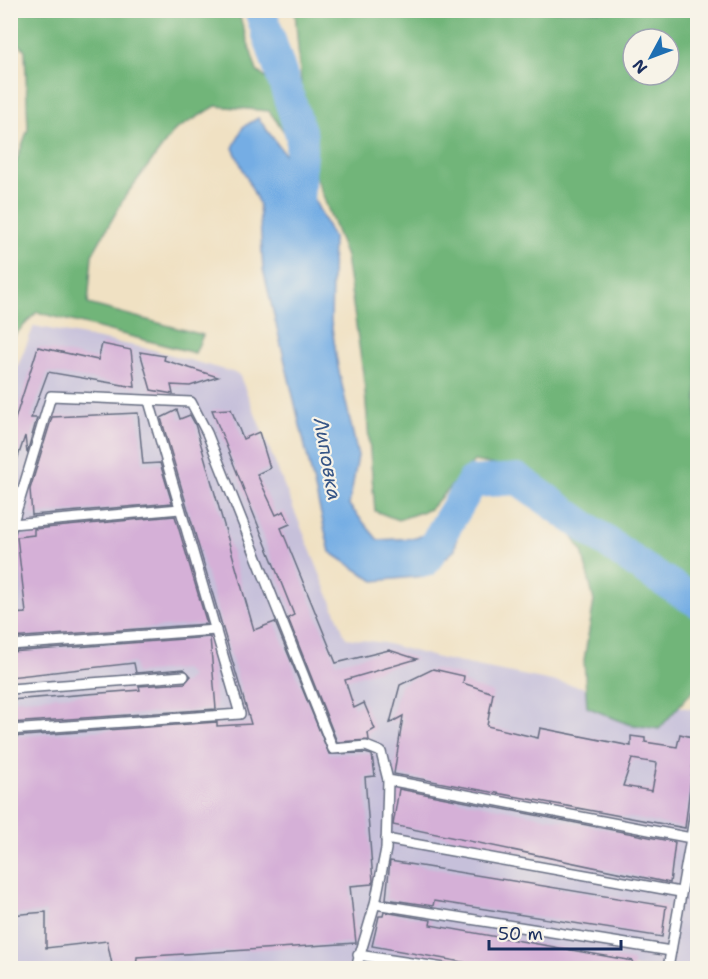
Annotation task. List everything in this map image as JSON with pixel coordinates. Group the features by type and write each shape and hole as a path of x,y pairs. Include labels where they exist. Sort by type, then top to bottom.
{"lane":[{"path":"180,509 11,528 51,396 191,402 207,433 333,749 366,746 381,752 388,780 386,839 375,904 358,955 356,969"},
{"path":"10,730 240,714 149,400"},
{"path":"10,645 216,630"},
{"path":"10,689 184,676"},
{"path":"388,780 691,838"},
{"path":"668,969 698,791"},
{"path":"386,839 680,892"},
{"path":"375,904 671,951"},
{"path":"358,955 444,969"}],"shaded area":[{"path":"34,326 150,349 239,374 346,638 384,643 442,659 697,710 697,968 11,968 10,385"}],"green space":[{"path":"11,10 238,11 257,71 303,109 295,11 697,11 697,690 694,689 659,729 628,724 587,707 584,660 594,601 582,551 530,472 474,461 430,509 398,520 375,511 364,380 346,257 315,174 269,111 216,106 175,130 126,195 92,255 88,304 203,335 195,353 37,312 11,339 11,176 28,129 25,50 11,35"}],"water":[{"path":"258,118 306,183 333,238 331,321 338,367 358,456 349,505 378,540 416,538 459,520 455,550 424,576 374,581 330,552 263,269 259,204 233,148 243,127"}],"building":[{"path":"102,344 131,350 135,387 48,372 31,418 37,418 27,453 25,436 13,472 10,472 10,435 38,347 98,360"},
{"path":"140,352 165,356 164,360 218,377 190,386 171,385 173,394 151,390"},
{"path":"231,409 243,439 259,432 270,468 257,474 276,515 284,511 290,524 281,528 336,663 389,650 417,659 345,680 354,708 364,703 375,729 368,733 369,740 337,742 288,618 294,615 212,410"},
{"path":"177,410 180,419 190,415 195,424 254,630 275,622 329,754 365,753 372,755 375,776 365,777 373,881 372,884 350,886 356,943 137,957 136,969 113,969 107,941 46,948 46,912 10,915 10,737 217,722 217,726 251,724 161,418"},
{"path":"138,413 143,464 160,463 172,503 32,515 30,489 52,417"},
{"path":"175,516 207,624 10,638 10,614 26,613 17,537 34,535 34,529"},
{"path":"210,637 216,709 10,723 10,700 140,690 139,686 185,683 191,676 184,669 136,673 134,663 10,677 10,652"},
{"path":"433,669 464,676 463,683 493,693 487,726 538,738 540,728 631,746 631,736 645,738 645,742 677,747 680,734 696,738 685,828 394,774 403,716 390,723 400,685","holes":["632,759 657,763 652,791 623,786"]},
{"path":"399,789 675,842 670,883 393,825"},
{"path":"390,861 666,906 662,937 434,901 433,906 386,899"},
{"path":"384,912 431,920 430,925 633,961 633,969 501,969 372,946 379,916 383,916"}],"waterway":[{"name":"Липовка","path":"260,10 302,137 297,216"},
{"name":"Липовка","path":"425,561 472,482 518,479 646,570 698,602"}]}
